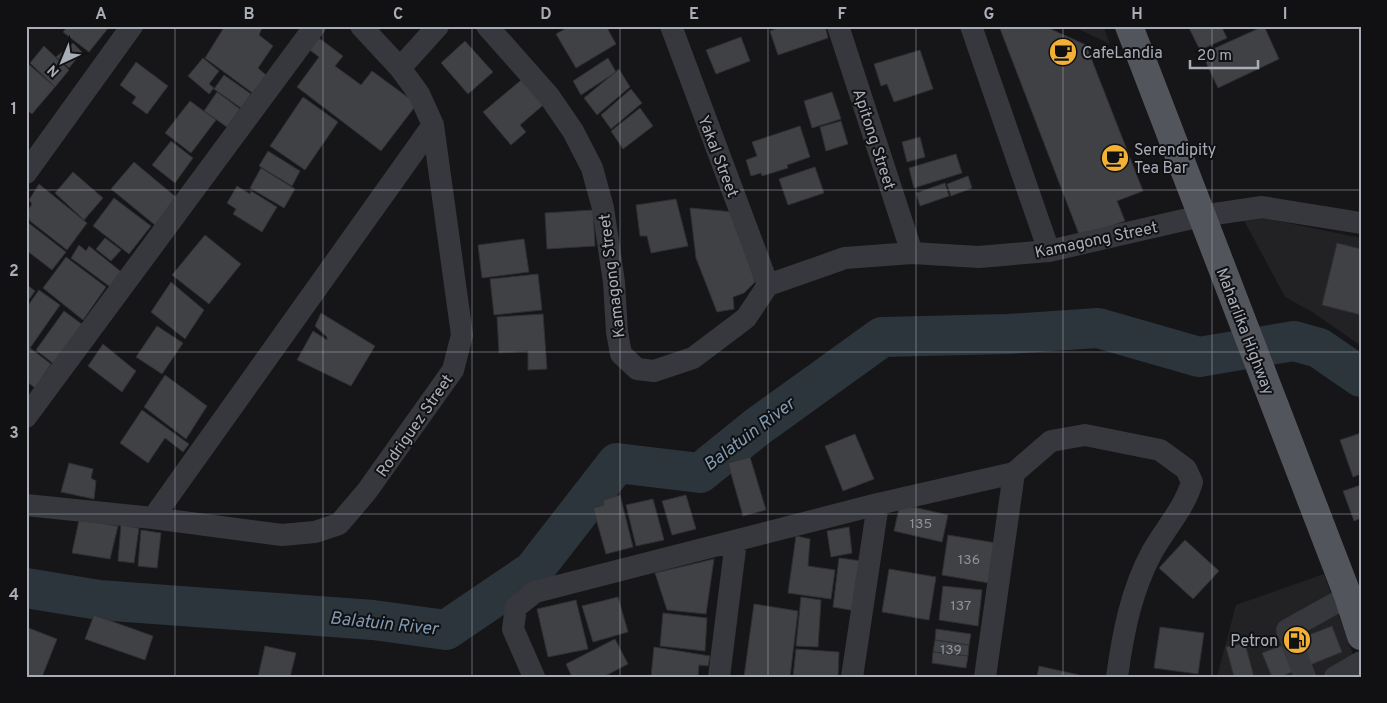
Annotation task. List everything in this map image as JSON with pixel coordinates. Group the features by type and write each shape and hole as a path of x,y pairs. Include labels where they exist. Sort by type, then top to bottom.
{"main road":[{"name":"Maharlika Highway","path":"1130,26 1247,335 1355,600 1361,636"}],"street":[{"path":"26,174 132,26"},
{"path":"26,417 315,26"},
{"name":"Rodriguez Street","path":"26,505 153,518 282,535 314,532 339,524 367,491 453,370 462,335 433,125 419,94 400,68 361,26"},
{"path":"400,68 438,26"},
{"name":"Kamagong Street","path":"487,26 549,96 573,131 592,168 603,208 614,282 617,332 621,354 637,369 654,372 693,358 746,318 768,285 845,258 912,253 979,257 1049,251 1201,216 1262,207 1361,223"},
{"name":"Yakal Street","path":"671,26 768,285"},
{"name":"Apitong Street","path":"838,26 912,253"},
{"path":"971,26 1049,251"},
{"path":"153,518 433,125"},
{"path":"534,677 513,629 516,607 535,592 878,504 1014,472 1051,441 1085,435 1160,450 1186,469 1192,482 1189,494 1152,552 1136,585 1123,634 1117,677"},
{"path":"985,677 1014,472"},
{"path":"852,677 878,504"},
{"path":"719,677 736,541"},
{"path":"1305,677 1287,630 1355,600"},
{"path":"1336,677 1361,662"}],"shaded area":[{"path":"1072,26 1103,26 1110,44"},
{"path":"1240,213 1361,238 1361,346 1314,313 1285,297"},
{"name":"Petron","path":"1324,574 1361,677 1217,677 1236,605"}],"building":[{"path":"68,26 109,27 89,52 63,32"},
{"path":"225,26 263,26 259,35 273,46 258,68 267,76 254,94 205,58"},
{"path":"570,26 606,26 616,44 576,68 556,34"},
{"path":"785,26 825,26 828,38 778,55 770,31"},
{"path":"999,26 1044,26 1086,45 1143,191 1117,201 1125,221 1080,237"},
{"path":"1188,26 1221,26 1227,38 1200,50"},
{"path":"1264,26 1279,59 1218,88 1202,54"},
{"path":"315,35 343,56 335,66 361,85 372,71 417,104 381,151 297,87 319,57 306,47"},
{"path":"741,37 750,61 716,74 706,50"},
{"path":"465,41 493,72 468,94 441,63"},
{"path":"73,43 82,52 69,68 56,57"},
{"path":"44,46 69,70 55,87 30,63"},
{"path":"920,50 933,89 894,102 887,84 881,86 874,64"},
{"path":"203,58 219,71 209,84 214,88 209,94 188,76"},
{"path":"608,58 616,72 581,95 573,81"},
{"path":"26,62 55,87 32,114 26,109"},
{"path":"136,62 168,86 147,114 132,103 136,97 120,85"},
{"path":"619,69 630,87 597,115 584,98"},
{"path":"224,75 251,94 241,108 214,89"},
{"path":"526,76 548,101 520,125 526,132 511,145 483,112"},
{"path":"631,89 642,103 611,129 601,115"},
{"path":"217,92 240,109 227,127 204,111"},
{"path":"832,92 841,119 812,128 804,101"},
{"path":"303,97 338,122 305,170 270,146"},
{"path":"190,101 216,120 191,153 165,133"},
{"path":"640,108 653,126 623,149 611,131"},
{"path":"841,121 848,144 826,151 820,127"},
{"path":"800,126 810,157 787,165 788,168 762,176 761,173 751,176 746,160 757,156 752,142"},
{"path":"920,137 925,157 907,162 902,142"},
{"path":"171,141 193,158 175,183 152,165"},
{"path":"268,151 300,171 292,186 259,166"},
{"path":"956,154 962,173 914,188 909,168"},
{"path":"134,162 177,198 155,225 111,189"},
{"path":"815,167 824,193 788,205 779,179"},
{"path":"261,168 295,189 284,208 250,188"},
{"path":"73,172 103,198 84,220 55,193"},
{"path":"968,176 972,188 951,196 947,184"},
{"path":"945,183 949,196 920,206 916,193"},
{"path":"39,184 87,223 67,250 30,221 27,212 32,204 29,200"},
{"path":"237,186 250,194 251,191 277,207 262,232 233,214 236,209 227,203"},
{"path":"114,198 151,226 129,254 93,226"},
{"path":"676,199 688,246 651,253 647,236 640,236 636,205"},
{"path":"690,208 734,212 755,282 744,293 733,297 734,309 717,312 696,258"},
{"path":"593,210 595,246 547,249 545,213"},
{"path":"26,221 66,252 52,270 26,250"},
{"path":"205,235 241,264 209,304 172,275"},
{"path":"105,238 121,250 111,261 96,249"},
{"path":"524,239 529,272 482,278 478,245"},
{"path":"1337,243 1361,249 1361,315 1322,305"},
{"path":"79,245 86,251 89,246 124,274 113,289 71,258"},
{"path":"66,257 106,287 83,320 43,288"},
{"path":"538,274 542,310 494,315 490,279"},
{"path":"171,282 204,310 185,339 151,312"},
{"path":"26,284 35,291 26,304"},
{"path":"39,290 60,305 30,348 51,364 35,388 26,381 26,308"},
{"path":"64,311 83,325 54,364 36,350"},
{"path":"321,313 375,346 351,386 297,360 313,331 327,340 327,337 315,326"},
{"path":"543,314 547,369 528,370 528,351 499,353 497,317"},
{"path":"157,326 183,343 162,374 136,357"},
{"path":"103,344 136,371 122,392 88,366"},
{"path":"165,375 207,406 186,439 144,407"},
{"path":"142,410 189,444 183,452 165,438 148,463 120,443"},
{"path":"1361,433 1361,474 1353,477 1340,440"},
{"path":"855,434 874,479 843,491 825,446"},
{"path":"750,457 766,510 743,516 728,463"},
{"path":"69,463 93,469 91,478 96,481 94,499 61,492"},
{"path":"1361,485 1361,518 1354,521 1343,491"},
{"path":"620,495 633,547 606,554 593,508 604,505 603,500"},
{"path":"686,495 696,529 672,535 662,501"},
{"path":"653,499 664,540 636,546 626,505"},
{"path":"900,504 948,515 942,542 894,531"},
{"path":"79,520 118,526 110,559 72,553"},
{"path":"121,525 139,528 134,563 118,561"},
{"path":"849,527 852,553 831,557 827,531"},
{"path":"141,530 161,533 157,568 138,566"},
{"path":"948,535 996,543 989,583 942,575"},
{"path":"796,536 810,539 808,566 835,570 831,599 788,593"},
{"path":"1185,540 1219,571 1193,599 1159,568"},
{"path":"839,558 862,561 856,611 833,607"},
{"path":"714,559 706,614 667,610 655,573"},
{"path":"889,569 936,577 929,620 882,612"},
{"path":"943,586 982,590 978,626 939,620"},
{"path":"618,597 628,632 593,642 582,606"},
{"path":"801,597 821,600 818,647 796,646"},
{"path":"576,600 588,649 548,657 537,609"},
{"path":"754,604 798,611 790,677 744,677"},
{"path":"663,613 707,618 705,651 660,646"},
{"path":"94,615 153,636 145,660 85,639"},
{"path":"1332,626 1342,652 1280,677 1272,677 1262,653"},
{"path":"26,627 57,639 42,677 26,677"},
{"path":"1160,627 1204,633 1198,674 1154,668"},
{"path":"936,629 971,634 969,645 935,640"},
{"path":"615,639 628,664 603,677 572,677 566,664"},
{"path":"935,640 969,645 968,656 933,652"},
{"path":"1245,643 1254,677 1234,677 1226,647"},
{"path":"265,646 296,653 290,677 258,677"},
{"path":"654,647 710,656 708,666 699,665 698,677 651,677"},
{"path":"796,649 839,652 838,677 793,677"},
{"path":"933,652 968,656 966,668 932,663"},
{"path":"1039,666 1079,675 1079,677 1037,677"}],"waterway":[{"name":"Balatuin River","path":"26,588 99,600 373,620 446,630 533,571 617,463 700,473 757,427 882,337 1008,334 1098,328 1199,357 1294,341 1319,348 1361,377"}],"place":[{"name":"CafeLandia","path":"1063,52"},
{"name":"Serendipity Tea Bar","path":"1115,158"},
{"name":"Petron","path":"1297,640"}]}
